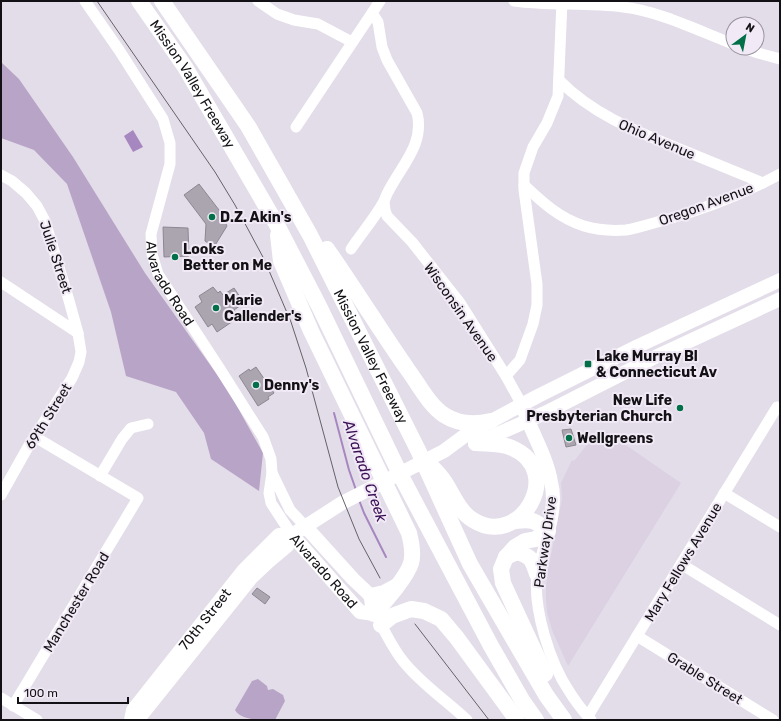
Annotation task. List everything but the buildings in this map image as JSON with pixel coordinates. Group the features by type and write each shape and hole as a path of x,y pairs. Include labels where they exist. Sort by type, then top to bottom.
{"highway":[{"name":"Mission Valley Freeway","path":"139,1 185,67 277,225 319,306 401,476 491,646 522,700 536,720"},
{"name":"Mission Valley Freeway","path":"162,1 248,126 273,169 330,272 418,450 470,564 546,695 564,720"},
{"path":"273,169 362,300 382,333 436,408 453,419 463,422 471,423 491,421"},
{"path":"277,225 281,260 305,318 409,533 412,544 412,560 406,577 398,585 377,620"},
{"path":"476,443 513,448 525,457 533,468 536,481 535,493 529,507 515,521"},
{"path":"418,450 444,481 463,512 472,520 485,525 501,526 527,519 536,521 548,531 536,539 525,541 515,547 506,557 501,569 503,583 545,674 546,695"},
{"path":"506,557 516,552 528,556 534,563 537,574"},
{"path":"371,596 384,593 398,585"},
{"path":"377,620 411,609 424,611 441,619 457,638 518,720"}],"main road":[{"path":"444,451 467,434 522,405 642,344 780,280"},
{"path":"754,292 762,308"},
{"path":"444,451 476,443 547,412 654,358 780,299"},
{"path":"642,344 654,358"},
{"name":"Parkway Drive","path":"522,405 552,483 552,505 548,531"},
{"name":"70th Street","path":"136,720 251,578 287,546 292,535 342,503 444,451"},
{"name":"Alvarado Road","path":"305,526 353,579 371,596 377,620"},
{"name":"70th Street","path":"131,720 133,710 247,566 279,535 292,535"},
{"name":"Alvarado Road","path":"292,535 360,612 377,620"}],"street":[{"name":"Alvarado Road","path":"85,1 120,50 163,118 170,143 170,164 151,234 152,254 158,274 220,368 263,438 271,459 272,472 269,493 270,503 292,535"},
{"path":"258,1 277,14 294,20 318,24 352,42"},
{"path":"296,127 380,1"},
{"path":"514,1 625,7 662,16 725,41"},
{"path":"506,376 520,360 533,324 537,305 537,284 524,190 524,173 533,147 547,123 558,96 562,3"},
{"path":"351,249 384,202 387,192 412,152 417,138 419,118 412,102 387,60 382,46 378,22 372,12"},
{"path":"765,55 780,59"},
{"name":"Ohio Avenue","path":"559,80 569,91 598,111 626,127 763,183"},
{"name":"Oregon Avenue","path":"524,185 547,206 567,219 590,227 614,230 635,228 691,212 763,183 780,174"},
{"name":"Julie Street","path":"1,175 12,181 26,193 37,206 43,217 50,236 78,333"},
{"name":"Wisconsin Avenue","path":"384,202 387,216 412,242 460,303 506,376 522,405"},
{"path":"1,282 78,333"},
{"name":"69th Street","path":"1,495 55,402 72,378 79,362 81,352 78,333"},
{"name":"Mary Fellows Avenue","path":"589,718 724,493 778,407"},
{"path":"35,437 100,476 122,439 131,428 148,424"},
{"name":"Alvarado Road","path":"272,472 290,510 305,526"},
{"name":"Manchester Road","path":"13,706 138,498 100,476"},
{"path":"724,493 780,527"},
{"name":"Parkway Drive","path":"548,531 537,574 537,593 540,619 551,656 568,690 589,718"},
{"path":"681,564 780,625"},
{"name":"Alvarado Road","path":"377,620 396,652 408,667 429,688 467,720"},
{"name":"Grable Street","path":"638,636 772,720"},
{"path":"1,698 37,720"}],"shaded area":[{"path":"1,62 19,79 73,157 145,273 228,390 263,453 259,491 211,459 204,433 176,392 126,376 111,312 67,184 34,150 1,138"},
{"path":"133,130 143,147 133,152 124,136"},
{"path":"604,430 681,483 568,666 552,630 547,612 546,600 548,570 562,499 561,483 572,460 574,461 591,440 598,440"},
{"path":"258,679 267,686 268,690 273,689 283,695 285,701 275,720 258,720 247,718 238,714 235,710 252,681"}],"waterway":[{"name":"Alvarado Creek","path":"334,413 349,470 356,490"},
{"name":"Alvarado Creek","path":"359,500 386,557"}],"tram line":[{"path":"97,1 215,172 235,205 264,259 291,322 306,368 338,487 359,539 380,578"},
{"path":"415,624 489,720"}],"place":[{"name":"D.Z. Akin's","path":"212,217"},
{"name":"Looks Better on Me","path":"175,257"},
{"name":"Marie Callender's","path":"216,308"},
{"name":"Lake Murray Bl & Connecticut Av","path":"588,364"},
{"name":"Denny's","path":"256,385"},
{"name":"New Life Presbyterian Church","path":"680,408"},
{"name":"Wellgreens","path":"569,438"}]}
